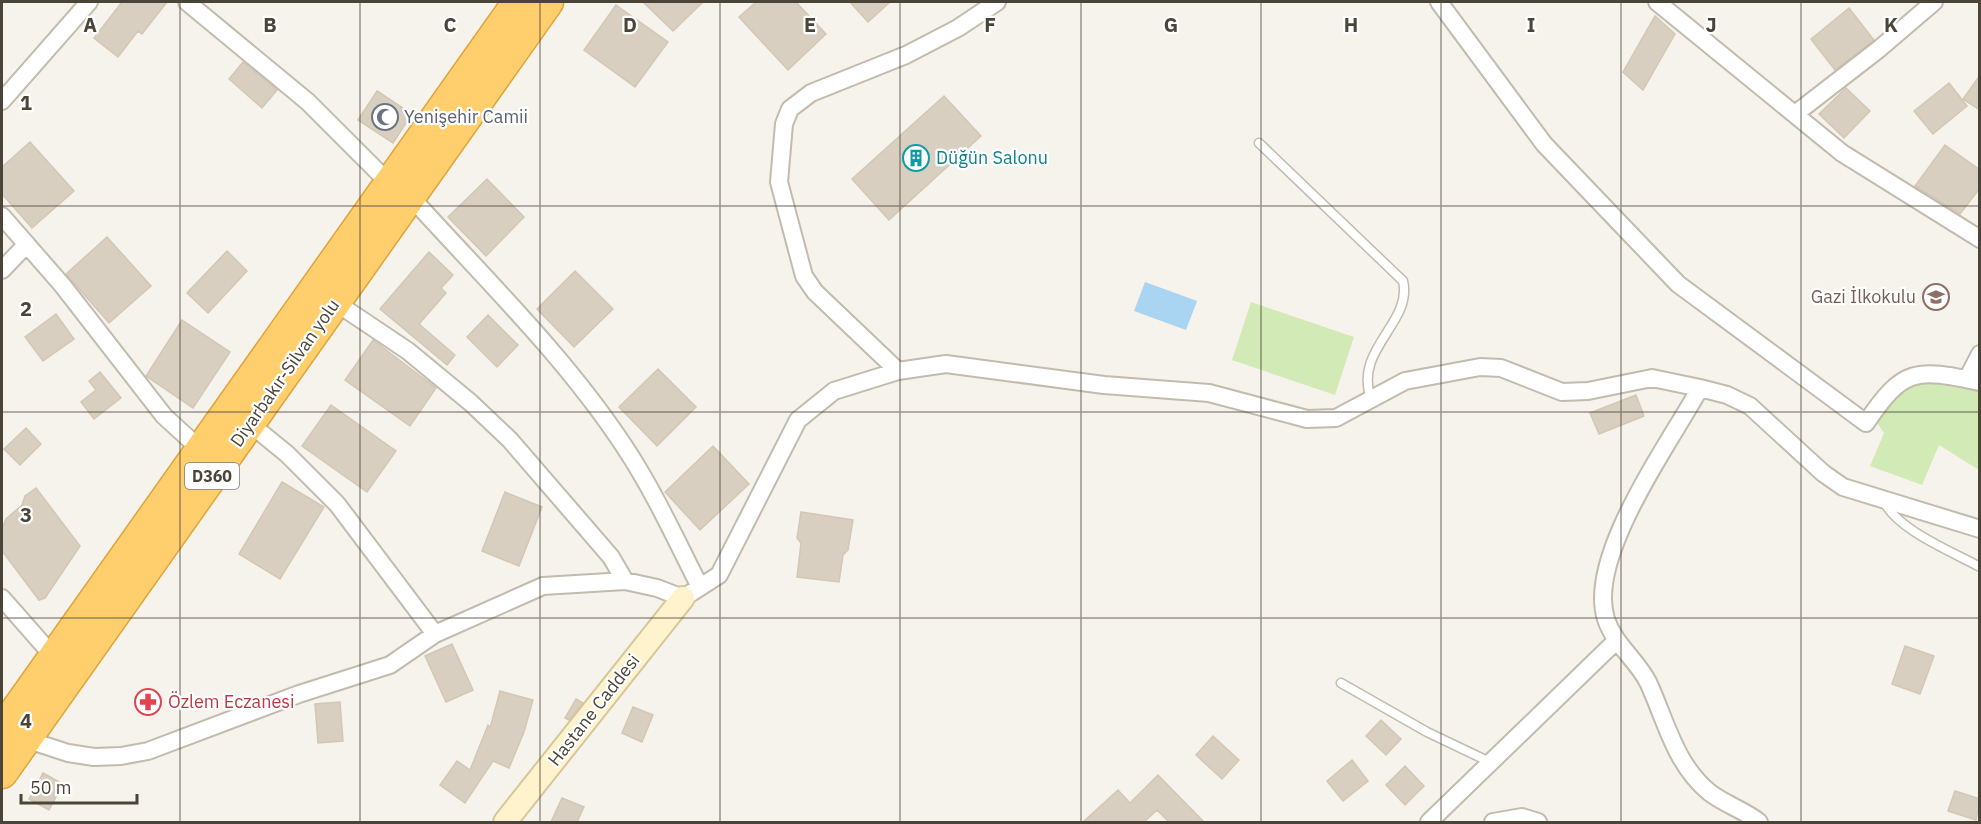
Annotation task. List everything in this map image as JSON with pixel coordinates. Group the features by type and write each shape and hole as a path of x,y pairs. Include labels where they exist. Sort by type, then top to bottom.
{"highway":[{"name":"Diyarbakır-Silvan yolu","path":"13,735 249,423 336,302 406,180 518,2"},
{"name":"Diyarbakır-Silvan yolu","path":"2,773 13,735 53,656 200,449 406,180 548,2"}],"street":[{"path":"2,101 89,2"},
{"path":"186,2 406,180 602,415 645,478 691,593"},
{"path":"898,371 815,292 804,276 779,182 784,124 790,109 811,93 906,55 958,28 997,2"},
{"path":"1439,2 1544,144 1678,284 1866,423 1886,393 1904,379 1926,373 1973,380 1980,354"},
{"path":"1657,2 1842,153 1980,239"},
{"path":"1795,114 1879,49 1934,2"},
{"path":"2,216 63,286 164,416 200,449"},
{"path":"2,270 26,245"},
{"path":"336,302 440,376 510,440 611,557 625,581"},
{"path":"13,735 68,753 94,757 121,756 148,751 298,694 390,665 435,634 543,586 625,581 691,593 719,575 798,420 834,391 898,371 946,364 1104,385 1209,393 1307,419 1336,418 1405,381 1480,367 1501,368 1562,392 1588,391 1652,378 1727,394 1750,406 1832,480 1855,492 1980,529"},
{"path":"1700,388 1631,507 1615,544 1603,584 1602,600 1605,616 1616,641 1638,666 1647,682 1685,766 1711,794 1760,822"},
{"path":"249,423 287,454 337,504 435,634"},
{"name":"Hastane Caddesi","path":"505,822 691,593"},
{"path":"2,598 53,656"},
{"path":"1429,822 1616,641"},
{"path":"1493,822 1522,817 1538,822"}],"lane":[{"path":"1259,143 1403,281 1404,299 1368,367 1367,384 1371,399"},
{"path":"1883,500 1891,514 1904,525 1980,567"},
{"path":"1341,683 1427,732 1492,763"}],"green space":[{"path":"1251,302 1354,337 1335,395 1232,360"},
{"path":"1913,377 1940,379 1979,390 1979,470 1939,445 1922,485 1870,466 1884,433 1873,417"}],"water":[{"path":"1145,282 1197,301 1186,330 1134,311"}],"building":[{"path":"122,2 167,2 142,34 138,31 118,57 94,38"},
{"path":"643,2 703,2 673,31"},
{"path":"756,2 796,2 826,34 788,70 739,17"},
{"path":"850,2 890,2 868,22"},
{"path":"616,5 668,42 635,87 584,50"},
{"path":"1849,8 1874,40 1835,70 1811,39"},
{"path":"1655,16 1675,34 1643,90 1623,72"},
{"path":"243,62 277,90 262,108 229,79"},
{"path":"1980,75 1980,110 1963,99"},
{"path":"1949,83 1967,106 1933,134 1914,111"},
{"path":"1846,88 1870,111 1844,138 1819,114"},
{"name":"Yenişehir Camii","path":"377,91 412,114 393,143 358,120"},
{"name":"Düğün Salonu","path":"944,96 981,136 889,220 852,179"},
{"path":"30,142 74,191 32,228 2,194 2,167"},
{"path":"1945,145 1980,170 1980,188 1960,214 1915,186"},
{"path":"487,179 524,217 486,256 448,217"},
{"path":"107,237 151,286 109,323 66,274"},
{"path":"227,251 247,271 208,313 187,293"},
{"path":"429,252 453,275 441,288 446,293 419,324 455,355 447,365 380,309"},
{"path":"575,271 613,309 574,347 537,309"},
{"path":"56,314 74,339 43,361 25,337"},
{"path":"488,315 518,345 497,367 467,337"},
{"path":"182,320 230,352 193,408 146,376"},
{"path":"373,340 436,388 410,426 345,380"},
{"path":"658,369 696,407 657,446 619,407"},
{"path":"100,372 121,398 94,419 81,402 96,390 89,381"},
{"path":"1636,395 1644,416 1599,434 1590,413"},
{"path":"331,405 396,451 367,492 302,446"},
{"path":"26,428 41,444 20,465 4,449"},
{"path":"713,446 749,484 700,530 665,492"},
{"path":"282,482 324,507 280,579 239,554"},
{"path":"36,488 80,546 45,598 39,600 2,551 2,529 6,519 22,505 25,496"},
{"path":"505,492 542,507 519,566 482,551"},
{"path":"801,512 853,520 848,550 843,555 839,582 797,577 801,543 797,538"},
{"path":"452,644 473,690 446,702 425,656"},
{"path":"1905,646 1934,656 1920,694 1892,684"},
{"path":"500,691 533,700 524,732 509,768 493,761 465,803 440,785 457,761 470,770 488,725 490,728"},
{"path":"576,699 583,703 569,720 565,718"},
{"path":"340,702 343,741 318,743 315,704"},
{"path":"633,707 653,715 642,742 622,733"},
{"path":"1381,720 1401,739 1386,755 1366,736"},
{"path":"1213,736 1239,760 1222,779 1196,755"},
{"path":"1352,760 1368,781 1343,801 1327,781"},
{"path":"1405,766 1424,786 1405,805 1386,785"},
{"path":"43,773 63,784 49,810 29,799"},
{"path":"1158,775 1204,822 1169,822 1157,810 1144,822 1083,822 1118,790 1130,803"},
{"path":"1955,791 1980,799 1976,820 1948,811"},
{"path":"562,798 584,807 577,822 551,822"}],"place":[{"name":"Yenişehir Camii","path":"385,117"},
{"name":"Düğün Salonu","path":"916,158"},
{"name":"Gazi İlkokulu","path":"1936,297"},
{"name":"Özlem Eczanesi","path":"148,702"}]}
